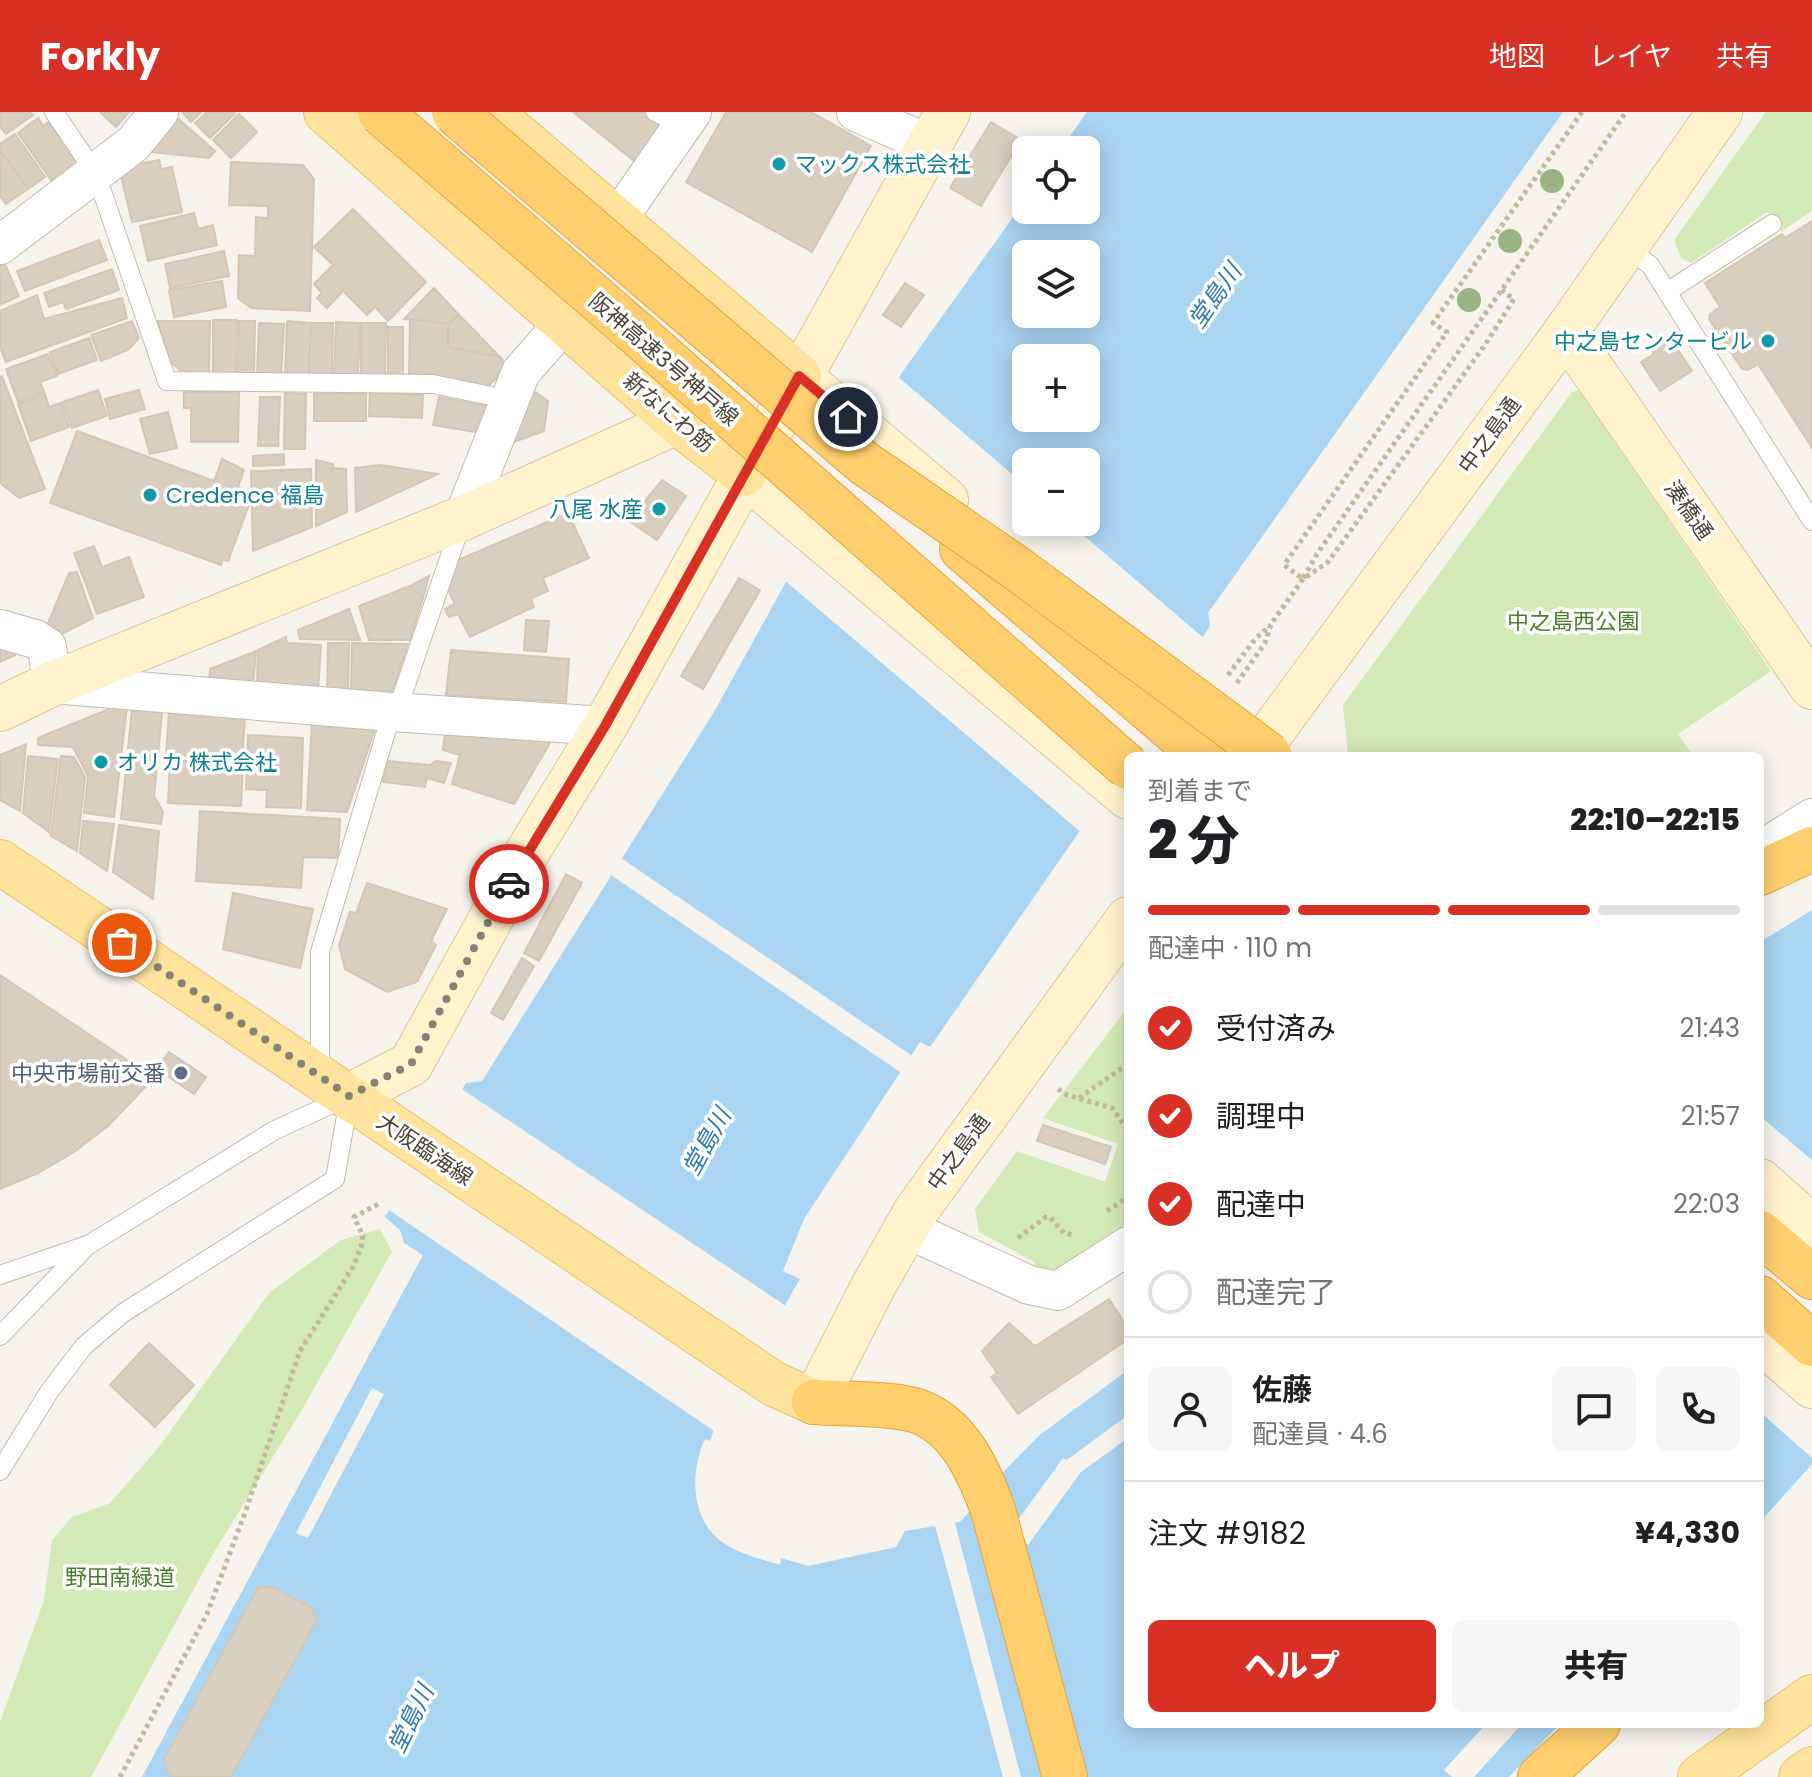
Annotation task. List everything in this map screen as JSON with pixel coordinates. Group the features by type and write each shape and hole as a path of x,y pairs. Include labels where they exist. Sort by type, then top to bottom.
{"highway":[{"name":"阪神高速3号神戸線","path":"380,112 634,331 1124,763"},
{"path":"454,112 1198,752"},
{"path":"864,463 1015,567 1265,752"},
{"path":"1764,871 1812,849"},
{"path":"1764,1236 1812,1277"},
{"path":"1764,1302 1812,1344"},
{"path":"814,1402 913,1410 933,1418 965,1450 980,1474 993,1510 1065,1777"},
{"path":"1540,1777 1594,1728"}],"main road":[{"name":"新なにわ筋","path":"326,112 677,422 744,474"},
{"path":"490,112 799,376"},
{"name":"大阪臨海線","path":"0,862 774,1384 814,1402"},
{"path":"1700,1777 1812,1697"},
{"path":"1801,1777 1812,1769"}],"street":[{"path":"0,245 133,144 159,112"},
{"path":"334,1086 411,1064 528,851 605,726 938,128 856,112"},
{"name":"中之島通","path":"1255,752 1560,340 1720,112"},
{"path":"617,220 677,116"},
{"path":"463,518 521,372 566,321"},
{"name":"湊橋通","path":"1560,340 1587,362 1812,687"},
{"path":"799,376 1247,752"},
{"path":"0,709 52,684 463,518 677,422"},
{"name":"新なにわ筋","path":"744,474 1124,794"},
{"path":"0,629 35,639 47,647 52,684"},
{"path":"52,684 605,726"},
{"path":"1764,848 1812,818"},
{"name":"中之島通","path":"814,1402 905,1228 1124,924"},
{"path":"1764,1185 1812,1227"},
{"path":"905,1228 1029,1285 1058,1291 1124,1249"},
{"path":"1764,1344 1812,1386"}],"lane":[{"path":"54,112 96,174 167,381 433,384 510,400"},
{"path":"1667,292 1772,224"},
{"path":"1625,247 1650,265 1812,521"},
{"path":"0,1471 49,1392 84,1346 123,1313 335,1179 334,1086 320,952 392,712 402,696 463,518"},
{"path":"0,1275 90,1244 275,1130 334,1086"},
{"path":"0,1336 90,1244"}],"path":[{"path":"1303,579 1284,565 1447,332 1433,323 1582,112"},
{"path":"1225,679 1256,638 1271,624 1303,579 1317,554 1500,289 1626,112"},
{"path":"1303,579 1328,562 1485,345 1514,299 1500,289"},
{"path":"1234,687 1265,643 1271,624"},
{"path":"1078,1098 1124,1067"},
{"path":"1058,1089 1112,1108 1124,1124"},
{"path":"1106,1212 1124,1200"},
{"path":"120,1777 207,1614 300,1351 353,1267 363,1236 354,1217 380,1203"},
{"path":"1013,1242 1046,1217 1050,1217 1064,1233 1073,1235 1084,1228"}],"green space":[{"path":"1766,112 1812,112 1812,211 1781,232 1767,212 1691,263 1681,258 1674,240"},
{"name":"中之島西公園","path":"1579,390 1771,671 1678,734 1690,752 1348,752 1343,705 1572,392"},
{"path":"1124,1012 1124,1234 1058,1276 1039,1273 1034,1262 979,1232 975,1209 1017,1151 1105,1182 1118,1144 1043,1118"},
{"name":"野田南緑道","path":"380,1229 392,1252 300,1413 213,1554 91,1777 0,1777 0,1722 44,1600 52,1540 72,1517 110,1503 159,1447 269,1293 341,1240"}],"water":[{"name":"堂島川","path":"1087,112 1563,112 1208,613 1210,626 1130,752 1124,752 1124,761 1077,835 930,1047 920,1042 804,1219 783,1271 800,1279 710,1441 705,1439 695,1480 699,1508 711,1532 743,1553 780,1565 781,1558 808,1566 896,1547 905,1531 960,1522 1041,1434 1124,1373 1124,1728 1556,1728 1509,1777 142,1777 423,1255 404,1243 400,1230 385,1217 466,1083 482,1081 714,712 901,374 1012,219 1012,224 1100,224 1100,136 1070,136"},
{"path":"1812,910 1812,1464 1764,1518 1764,940"}],"pier":[{"path":"896,375 1012,474 1012,536 1084,536 1206,640 1135,752 1124,752 1124,769 1083,834 783,579"},
{"path":"618,856 914,1057 903,1074 608,873"},
{"path":"459,1087 789,1308 717,1433 386,1208"},
{"path":"1764,1119 1812,1160 1812,1458 1764,1416"},
{"path":"372,1388 384,1394 308,1538 296,1533"},
{"path":"1124,1418 1124,1441 1081,1472 1028,1545 1010,1531 1063,1458 1071,1457"},
{"path":"954,1519 1021,1777 1003,1777 934,1522"},
{"path":"1482,1728 1518,1728 1474,1777 1452,1777 1444,1770"}],"building":[{"path":"0,112 30,112 33,115 6,134 0,126"},
{"path":"100,112 129,112 116,127"},
{"path":"182,112 201,112 191,122"},
{"path":"207,112 235,113 210,138 195,123"},
{"path":"573,112 643,112 659,120 658,139 638,164"},
{"name":"マックス株式会社","path":"726,112 811,112 871,146 812,252 686,182"},
{"path":"239,114 257,132 231,158 213,140"},
{"path":"174,115 215,151 209,158 150,152"},
{"path":"38,118 43,126 49,122 58,135 61,133 83,165 65,178 61,172 51,180 18,133"},
{"path":"991,122 1014,136 1012,155 981,206 950,188"},
{"path":"15,134 45,177 28,189 0,150 0,144"},
{"path":"0,150 28,189 6,204 0,196"},
{"path":"159,160 161,169 172,167 182,212 132,222 119,168"},
{"path":"231,162 303,165 314,179 310,311 251,308 238,298 239,255 255,256 256,217 268,218 268,206 229,205"},
{"path":"353,209 426,282 388,321 375,307 367,315 343,291 327,308 317,298 322,293 314,284 333,265 314,247"},
{"path":"194,213 198,229 213,225 217,245 148,261 140,226"},
{"name":"中之島センタービル","path":"1812,221 1812,448 1758,364 1748,370 1742,369 1709,319 1710,314 1720,307 1705,283 1782,234 1785,238"},
{"path":"99,240 107,260 25,291 17,271"},
{"path":"224,251 229,276 170,288 165,264"},
{"path":"4,262 19,296 0,305 0,264"},
{"path":"112,269 119,290 66,309 63,302 49,307 44,293"},
{"path":"222,281 226,307 174,317 169,290"},
{"path":"905,283 924,295 901,327 883,315"},
{"path":"434,288 459,315 448,324 404,319"},
{"path":"37,295 44,319 122,298 127,318 6,362 0,347 0,311"},
{"path":"459,315 500,357 448,347 448,324"},
{"path":"410,319 448,324 448,347 500,357 504,362 500,375 488,386 409,376"},
{"path":"213,320 237,320 236,374 213,374"},
{"path":"132,321 139,338 128,350 101,361 91,335"},
{"path":"158,321 210,321 209,374 184,374 170,361"},
{"path":"239,321 255,321 254,374 238,373"},
{"path":"287,321 311,323 309,375 285,374"},
{"path":"336,322 360,323 358,376 334,375"},
{"path":"259,323 284,324 281,375 257,374"},
{"path":"311,323 333,323 332,375 309,375"},
{"path":"361,323 386,323 385,376 361,376"},
{"path":"388,327 403,327 403,375 388,375"},
{"path":"89,338 97,360 58,374 50,352"},
{"path":"1670,338 1692,371 1660,391 1641,362"},
{"path":"48,354 57,376 40,382 44,392 18,402 6,369"},
{"path":"2,376 45,489 19,498 0,483"},
{"path":"528,387 548,401 544,431 503,446"},
{"path":"98,390 107,416 72,428 62,402"},
{"path":"139,390 145,409 110,419 105,399"},
{"path":"184,392 239,392 238,442 191,442 191,408 184,408"},
{"path":"370,392 423,395 422,418 369,416"},
{"path":"285,393 306,394 305,449 284,449"},
{"path":"45,394 49,407 60,403 69,427 31,441 18,404"},
{"path":"314,394 366,394 366,421 314,421"},
{"path":"260,397 280,397 278,446 258,446"},
{"path":"439,397 486,406 481,433 433,425"},
{"path":"168,412 177,448 150,454 140,419"},
{"name":"Credence 福島","path":"77,431 214,481 222,459 244,470 238,487 248,491 245,500 250,502 228,561 223,559 221,565 50,503"},
{"path":"284,454 284,465 253,466 253,456"},
{"path":"316,460 333,464 333,468 346,469 347,512 316,526"},
{"path":"380,465 438,474 356,512 355,468"},
{"path":"311,469 312,527 253,551 251,471"},
{"name":"八尾 水産","path":"662,480 686,496 657,540 629,521"},
{"path":"568,513 589,558 543,578 548,591 531,598 534,607 470,637 458,614 449,617 445,609 455,604 448,590 458,560"},
{"path":"94,546 102,567 129,557 144,597 97,614 74,553"},
{"path":"77,572 93,618 60,635 46,628 69,573"},
{"path":"429,576 423,598 410,586"},
{"path":"739,578 760,590 703,689 681,676"},
{"path":"410,586 423,598 410,640 369,640 359,606"},
{"path":"349,609 360,640 300,639 298,630"},
{"path":"526,620 549,621 546,652 524,650"},
{"path":"286,637 287,643 321,645 318,692 257,686 258,650"},
{"path":"0,643 15,647 15,655 0,662"},
{"path":"328,643 349,643 348,693 327,692"},
{"path":"352,643 408,644 391,695 351,691"},
{"path":"451,650 569,659 566,702 446,695"},
{"path":"256,651 253,685 209,682 210,669"},
{"name":"オリカ 株式会社","path":"121,704 127,707 114,817 84,813 88,776 73,747 38,745 38,738"},
{"path":"132,709 162,713 154,796 163,812 161,824 121,819"},
{"path":"169,711 245,717 242,760 166,754"},
{"path":"312,720 371,723 374,732 347,812 307,810"},
{"path":"446,725 545,735 550,743 514,804 452,784 460,755 443,750"},
{"path":"248,735 303,738 301,808 266,807 267,790 246,789"},
{"path":"26,744 20,811 0,800 0,755"},
{"path":"28,756 58,759 49,832 23,813"},
{"path":"61,756 74,757 85,777 77,851 51,836"},
{"path":"170,760 243,764 241,806 168,803"},
{"path":"387,761 430,765 436,761 451,763 444,783 427,778 425,787 383,782"},
{"path":"200,811 340,819 338,858 303,857 301,888 196,881"},
{"path":"83,821 114,824 107,871 80,853"},
{"path":"119,825 159,831 153,899 113,872"},
{"path":"566,874 582,883 539,961 524,953"},
{"path":"367,883 447,909 431,941 436,945 417,982 387,992 345,969 339,945 350,912 356,913"},
{"path":"233,893 313,909 300,968 223,949"},
{"path":"522,958 534,966 503,1020 491,1013"},
{"path":"0,975 154,1078 108,1126 74,1152 38,1173 0,1189"},
{"name":"中央市場前交番","path":"169,1052 206,1077 194,1094 157,1069"},
{"path":"1043,1125 1111,1147 1105,1164 1037,1141"},
{"path":"1109,1299 1124,1322 1124,1342 1018,1414 991,1377 997,1373 982,1351 1009,1323 1035,1346"},
{"path":"149,1343 194,1385 155,1427 110,1385"},
{"path":"272,1587 312,1608 316,1621 231,1777 175,1777 169,1774 164,1759 258,1588"}],"way so far":[{"path":"122,943 349,1096 411,1064 509,884"}],"place":[{"name":"マックス株式会社","path":"779,164"},
{"name":"中之島センタービル","path":"1768,341"},
{"name":"Credence 福島","path":"150,495"},
{"name":"八尾 水産","path":"659,509"},
{"name":"オリカ 株式会社","path":"101,762"},
{"name":"中央市場前交番","path":"181,1073"}],"route":[{"path":"509,884 605,726 799,376 848,417"}]}
